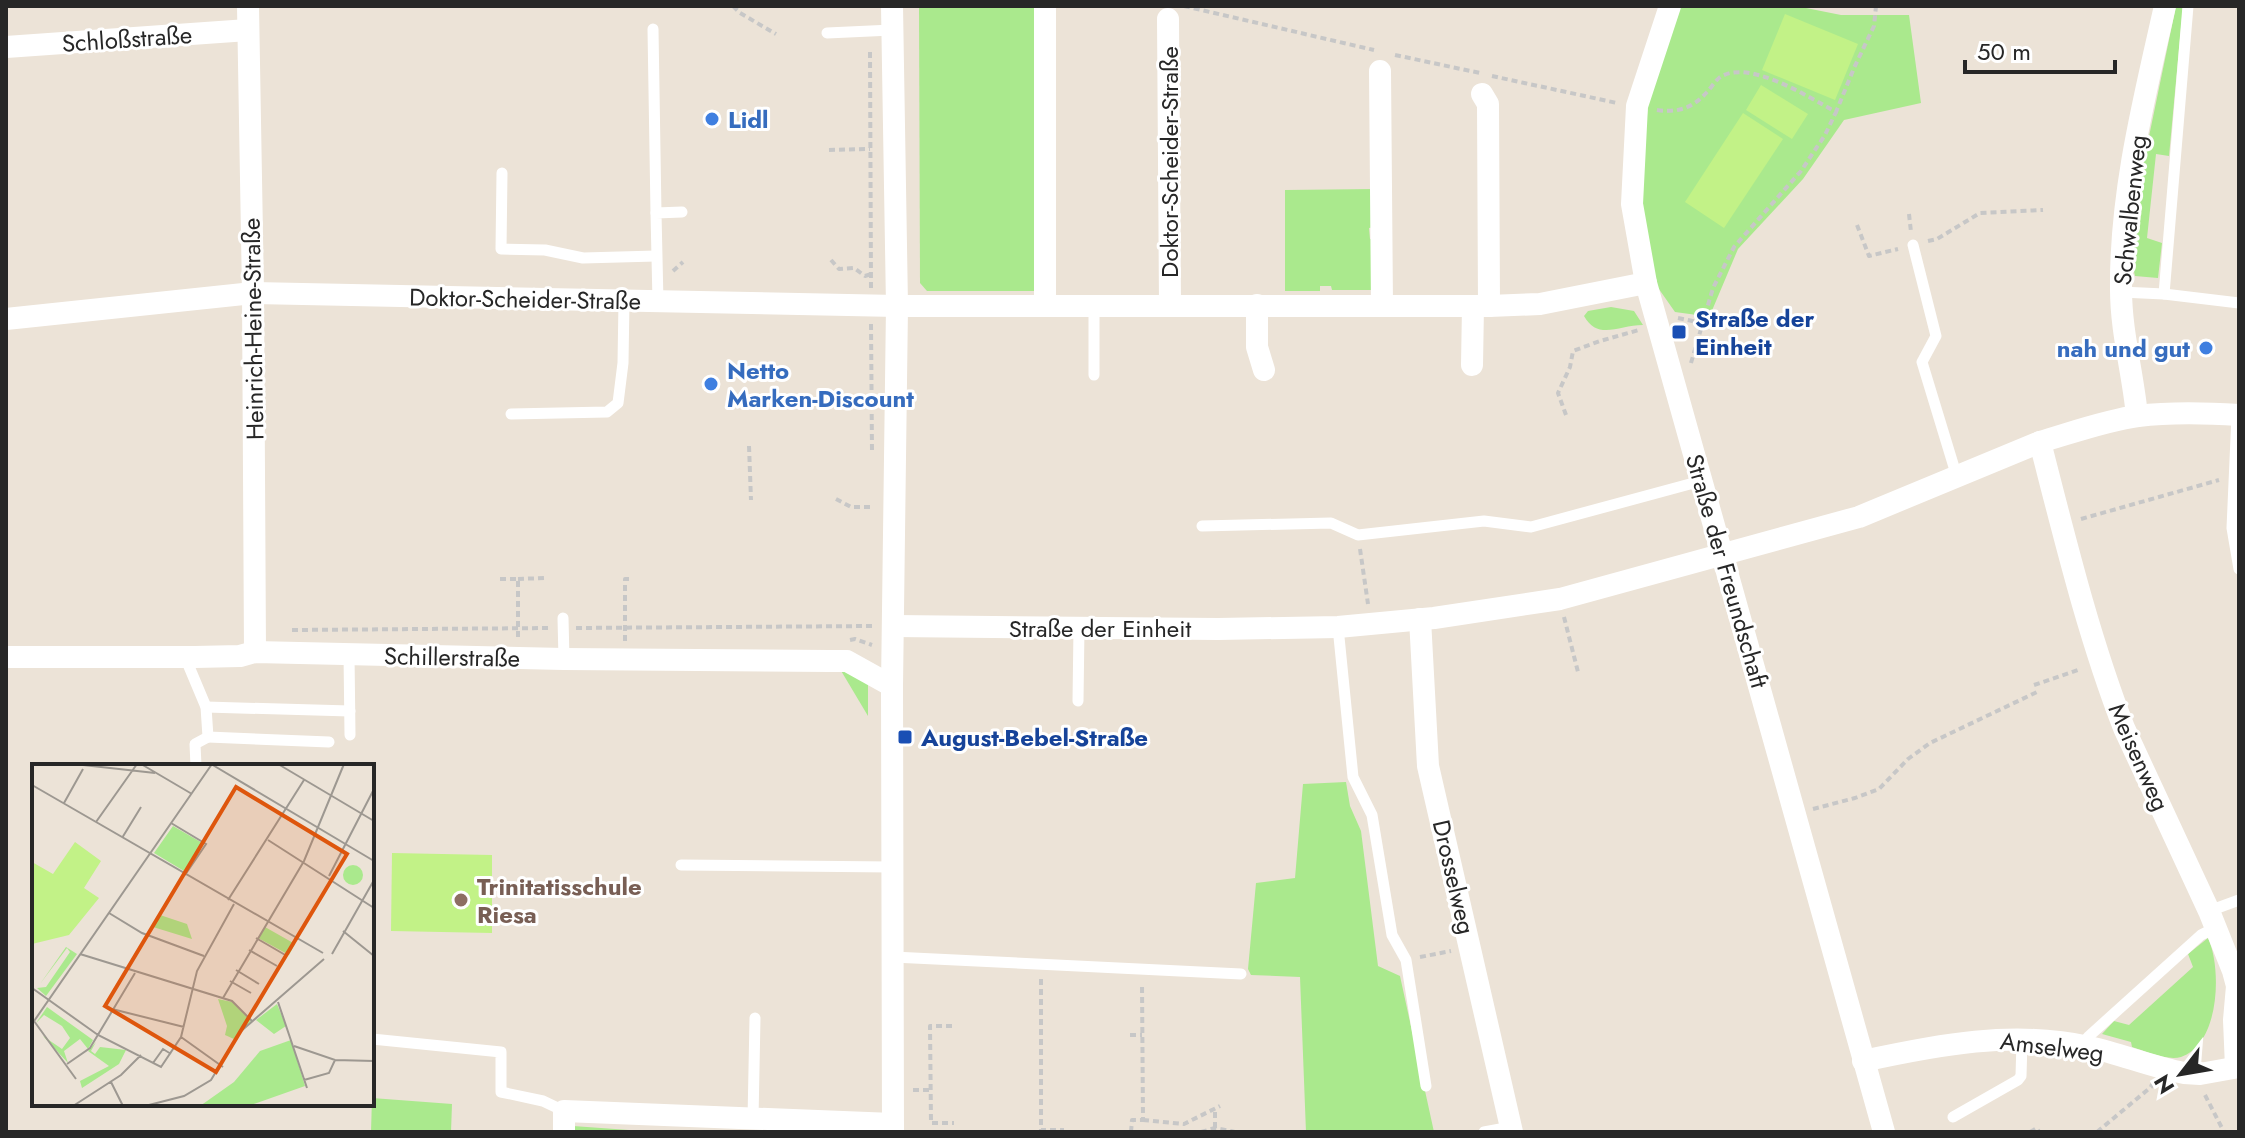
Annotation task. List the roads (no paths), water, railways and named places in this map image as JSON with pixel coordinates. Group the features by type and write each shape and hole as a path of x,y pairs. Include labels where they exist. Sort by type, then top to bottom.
{"street":[{"name":"Heinrich-Heine-Straße","path":"248,6 255,652"},
{"path":"564,1121 753,1120 893,1128 892,686 897,306 892,6"},
{"path":"1045,6 1045,306"},
{"name":"Straße der Freundschaft","path":"1670,6 1637,106 1632,204 1646,283 1884,1132"},
{"name":"Schwalbenweg","path":"2137,416 2124,338 2121,259 2126,200 2165,6"},
{"name":"Doktor-Scheider-Straße","path":"1170,305 1175,12"},
{"name":"Schloßstraße","path":"6,47 248,30"},
{"path":"1381,58 1382,306"},
{"path":"1472,365 1481,306 1488,104 1482,94"},
{"name":"Doktor-Scheider-Straße","path":"6,319 253,293 897,306 1481,306 1540,304 1646,283"},
{"path":"1257,305 1257,347 1264,370"},
{"name":"Straße der Einheit","path":"894,626 1338,627 1560,599 1859,517 2040,442 2137,416 2238,415"},
{"name":"Meisenweg","path":"2040,442 2080,600 2100,663 2124,728 2212,920 2237,986 2234,1020 2238,1067"},
{"name":"Drosselweg","path":"1420,619 1428,766 1512,1130"},
{"name":"Schillerstraße","path":"6,657 240,656 255,652 847,661 892,686"},
{"name":"Amselweg","path":"1863,1061 1956,1042 1990,1039 2088,1047 2184,1073 2200,1074 2238,1067"}],"lane":[{"path":"2164,294 2188,6"},
{"path":"653,29 658,302"},
{"path":"827,33 892,30"},
{"path":"502,173 501,249 545,250 583,258 656,256"},
{"path":"656,213 682,212"},
{"path":"1913,245 1936,336 1922,362 1957,477"},
{"path":"2121,292 2239,303"},
{"path":"511,414 607,412 618,403 623,363 624,301"},
{"path":"1094,306 1094,375"},
{"path":"2238,415 2232,528 2239,569"},
{"path":"1202,526 1331,523 1358,535 1484,521 1531,527 1701,481"},
{"path":"563,618 564,659"},
{"path":"1338,627 1353,777 1372,815 1392,935 1406,960 1426,1086"},
{"path":"1078,701 1079,628"},
{"path":"349,654 350,735"},
{"path":"185,657 206,707 208,737"},
{"path":"206,707 350,711"},
{"path":"196,764 195,744 208,737 329,742"},
{"path":"681,865 892,867"},
{"path":"2088,1047 2088,1037 2201,935 2212,920 2239,900"},
{"path":"893,957 1241,974"},
{"path":"753,1120 755,1018"},
{"path":"374,1039 501,1052 501,1092 543,1101 564,1121"},
{"path":"1953,1117 2018,1080 2021,1076 2022,1041"},
{"path":"1484,1132 1512,1130"}],"place":[{"name":"Lidl","path":"712,119"},
{"name":"Straße der Einheit","path":"1679,332"},
{"name":"nah und gut","path":"2206,348"},
{"name":"Netto Marken-Discount","path":"711,384"},
{"name":"August-Bebel-Straße","path":"905,737"},
{"name":"Trinitatisschule Riesa","path":"461,900"}]}
